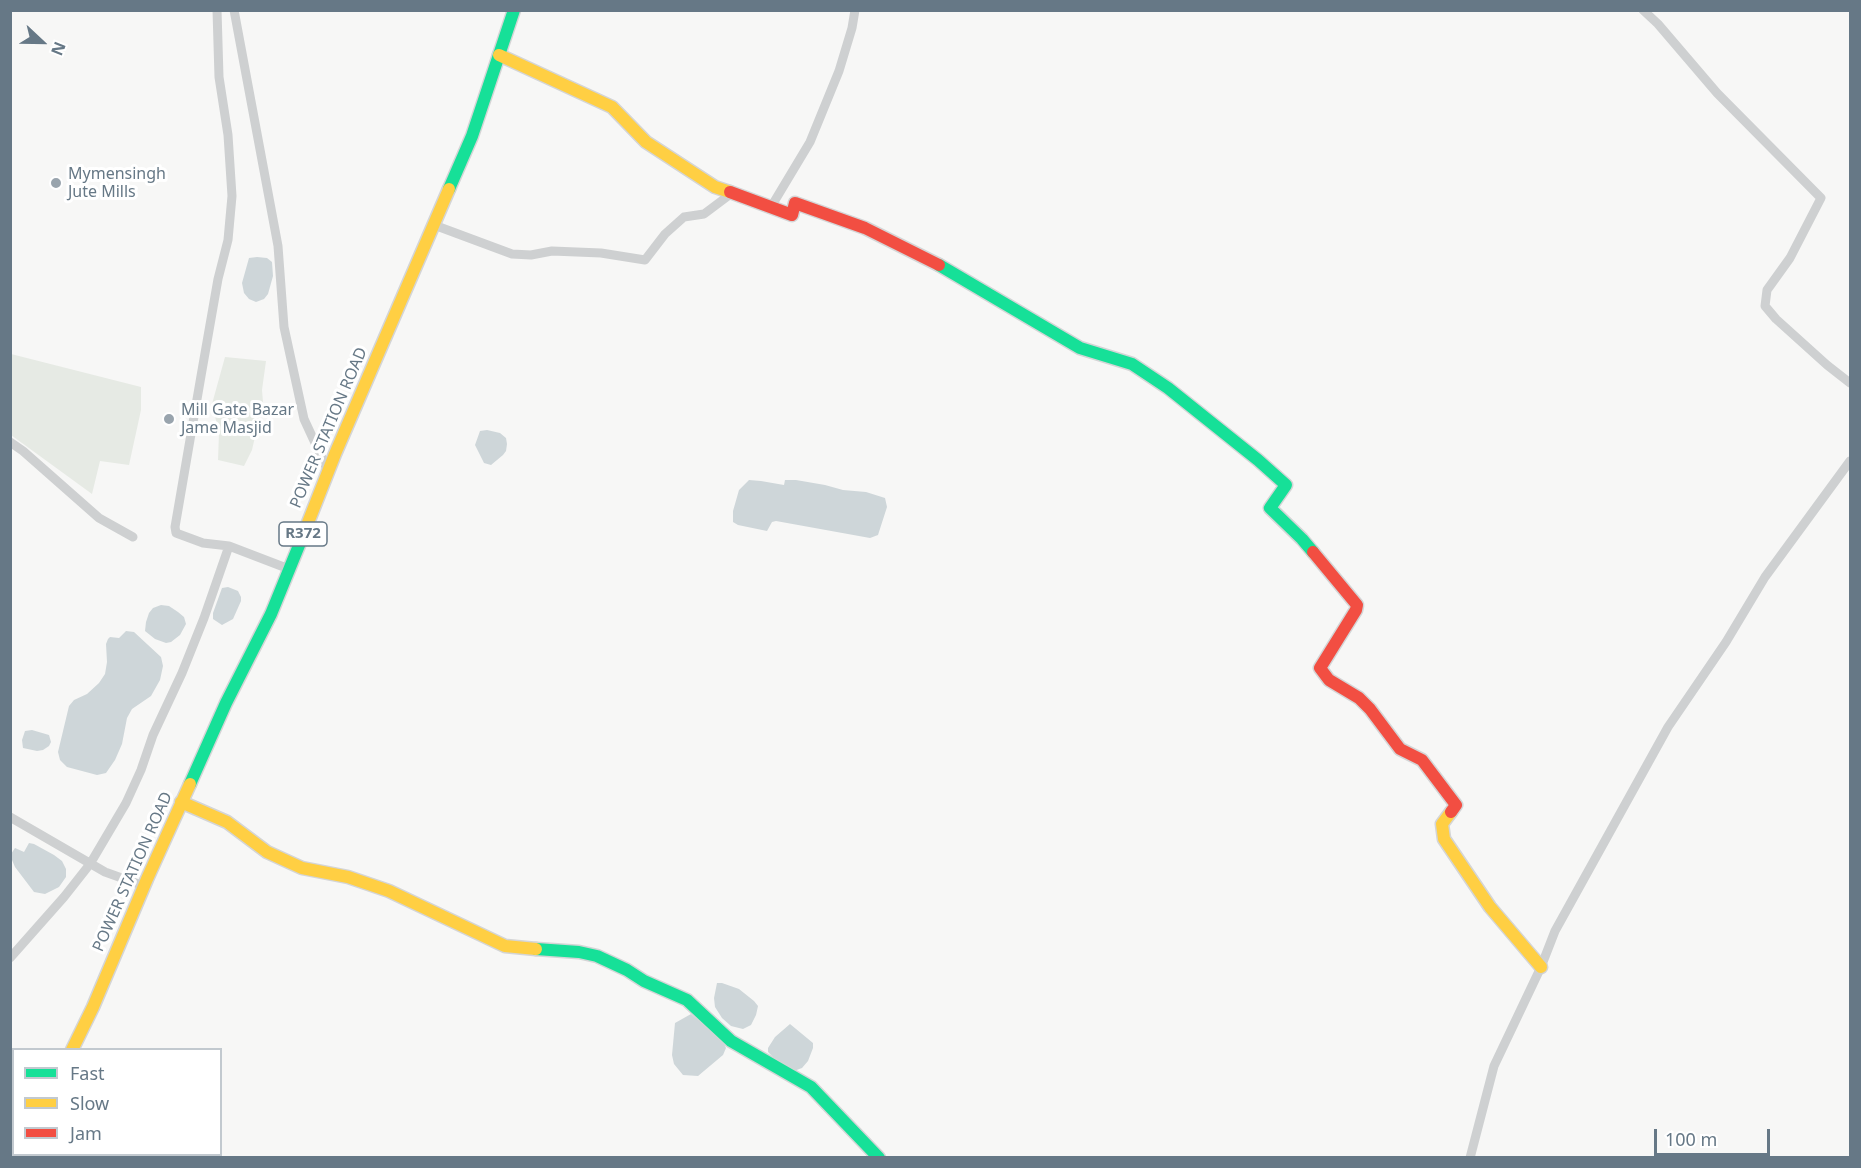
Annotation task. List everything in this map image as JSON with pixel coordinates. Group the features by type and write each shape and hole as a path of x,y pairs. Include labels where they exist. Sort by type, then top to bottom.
{"street":[{"path":"217,10 219,77 228,135 232,196 228,240 204,354 175,527 176,533 203,543 229,546 289,569"},
{"path":"234,10 278,246 284,327 304,419 328,471"},
{"name":"POWER STATION ROAD","path":"73,1048 226,703 271,614 328,471 472,136 514,10"},
{"path":"771,207 810,142 839,71 855,10"},
{"path":"1643,10 1718,93 1821,198 1790,258 1767,290 1765,306 1827,366 1851,383"},
{"path":"499,55 612,107 646,142 715,187 792,215 795,203 865,228 950,270 1080,348 1132,364 1215,424 1286,485 1270,508 1302,539 1357,605 1320,668 1329,680 1359,698 1370,709 1400,749 1422,760 1456,805 1442,824 1444,839 1490,907 1541,967"},
{"path":"434,225 512,254 531,255 552,251 601,253 645,260 665,234 684,217 704,214 732,193"},
{"path":"10,442 99,518 133,537"},
{"path":"1470,1158 1494,1066 1541,967 1555,931 1668,727 1726,642 1766,577 1851,461"},
{"path":"10,957 64,897 90,864 122,811 141,770 153,735 182,673 229,546"},
{"path":"181,802 227,822 267,852 302,868 354,879 389,891 506,946 579,952 597,956 644,981 687,1000 731,1041 811,1087 879,1158"},
{"path":"10,817 105,872 144,886"}],"shaded area":[{"path":"249,258 267,258 272,262 273,276 268,294 264,299 256,302 244,293 242,283"},
{"path":"11,354 141,387 141,410 129,465 100,461 92,494 11,435"},
{"path":"225,357 266,361 262,390 263,402 252,450 244,466 218,460 219,433 212,404"},
{"path":"480,431 500,433 506,438 507,444 503,455 491,465 484,463 475,445"},
{"path":"749,480 784,485 785,480 796,480 843,490 866,492 885,498 887,507 878,535 870,538 776,521 772,522 767,531 733,522 733,511 739,490"},
{"path":"228,587 238,591 241,601 233,619 222,625 213,619 213,613 222,588"},
{"path":"161,605 169,606 178,612 184,617 186,624 180,635 166,643 155,639 145,631 149,613 153,608"},
{"path":"126,631 134,632 161,657 163,666 160,680 151,696 132,709 127,718 122,744 106,773 97,775 67,767 60,760 58,752 69,706 99,683 105,674 108,639 110,637 119,638"},
{"path":"32,730 49,735 51,742 49,746 37,751 23,748 22,740 25,731"},
{"path":"29,843 54,855 62,861 66,869 66,877 59,887 45,894 34,892 12,860 11,854 15,848 24,852"},
{"path":"717,983 739,989 754,1001 758,1006 751,1025 743,1029 731,1026 722,1018 715,1007"},
{"path":"691,1014 723,1041 726,1048 723,1055 698,1076 683,1075 674,1064 672,1055 675,1023"},
{"path":"790,1024 813,1043 808,1061 802,1068 794,1071 779,1063 768,1052 775,1037"}],"traffic: fast":[{"path":"449,189 472,136 514,10"},
{"path":"939,265 1080,348 1132,364 1168,388 1286,485 1270,508 1313,552"},
{"path":"190,784 226,703 271,614 302,538"},
{"path":"536,949 579,952 597,956 644,981 687,1000 731,1041 811,1087 879,1158"}],"traffic: slow":[{"path":"499,55 612,107 646,142 715,187 730,192"},
{"path":"302,538 335,454 449,189"},
{"path":"73,1048 190,784"},
{"path":"181,802 227,822 267,852 302,868 348,877 389,891 505,946 536,949"},
{"path":"1451,812 1442,824 1444,839 1490,907 1541,967"}],"traffic: jam":[{"path":"730,192 792,215 795,203 865,228 939,265"},
{"path":"1313,552 1357,605 1320,668 1329,680 1359,698 1370,709 1400,749 1422,760 1456,805 1451,812"}],"place":[{"name":"Mymensingh Jute Mills","path":"56,183"},
{"name":"Mill Gate Bazar Jame Masjid","path":"169,419"}]}
